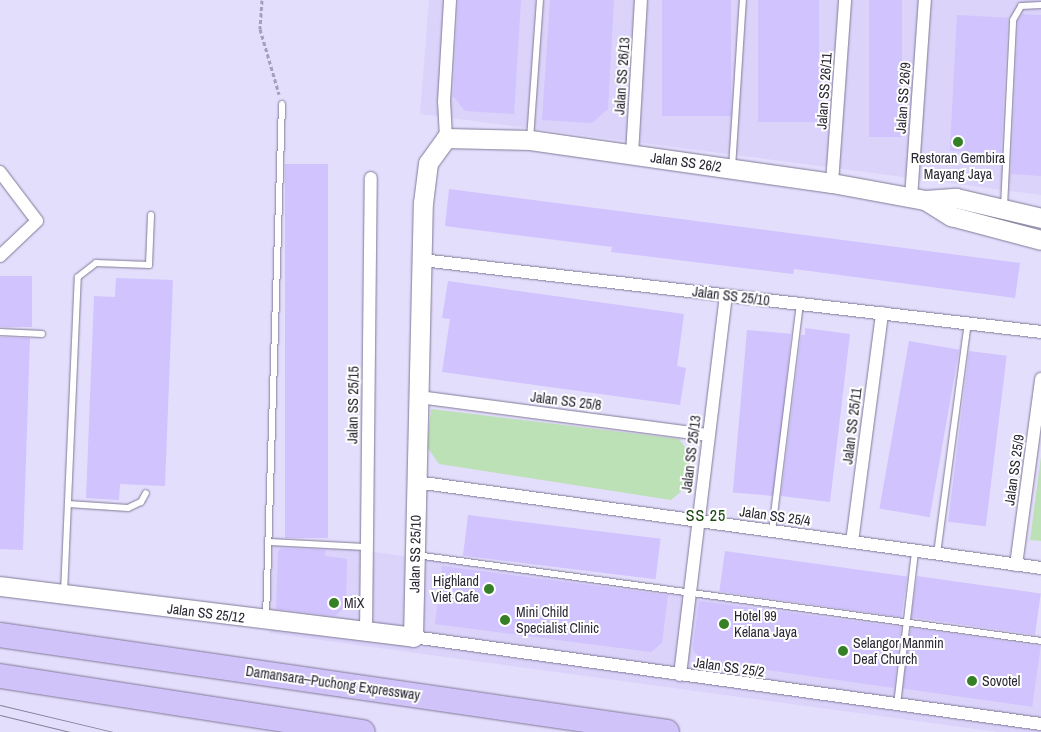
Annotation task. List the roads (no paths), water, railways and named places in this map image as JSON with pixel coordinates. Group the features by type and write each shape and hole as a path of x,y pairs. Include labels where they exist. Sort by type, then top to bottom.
{"highway":[{"name":"Damansara–Puchong Expressway","path":"0,634 667,732"},
{"path":"0,676 340,730 363,732"}],"street":[{"path":"446,138 444,102 450,0"},
{"name":"Jalan SS 26/13","path":"632,155 642,0"},
{"name":"Jalan SS 26/11","path":"832,183 845,0"},
{"name":"Jalan SS 26/9","path":"918,199 925,0"},
{"name":"Jalan SS 26/2","path":"446,138 530,140 832,183 918,199 956,198 1041,218"},
{"name":"Jalan SS 25/10","path":"413,637 422,260 428,163 446,138"},
{"path":"0,172 37,221 0,256"},
{"name":"Jalan SS 25/15","path":"366,633 371,178"},
{"name":"Jalan SS 26/2","path":"918,199 951,216 1041,240"},
{"name":"Jalan SS 25/10","path":"422,260 1041,332"},
{"name":"Jalan SS 25/13","path":"680,675 726,296"},
{"name":"Jalan SS 25/11","path":"852,542 882,314"},
{"name":"Jalan SS 25/9","path":"1016,565 1041,379"},
{"name":"Jalan SS 25/8","path":"419,397 709,435"},
{"name":"Jalan SS 25/4","path":"416,482 1041,568"},
{"name":"Jalan SS 25/12","path":"0,586 266,621 413,637"},
{"name":"Jalan SS 25/2","path":"413,637 1041,724"}],"lane":[{"path":"530,140 540,0"},
{"path":"732,169 743,0"},
{"path":"1004,208 1013,20 1022,6 1041,5"},
{"path":"266,621 282,104"},
{"path":"64,594 78,277 96,263 149,265 151,215"},
{"path":"772,531 800,304"},
{"path":"937,554 968,324"},
{"path":"0,332 42,334"},
{"path":"68,504 128,508 141,502 146,493"},
{"path":"268,542 367,546"},
{"path":"897,705 915,551"},
{"path":"415,555 1041,641"}],"tram line":[{"path":"0,705 113,732"},
{"path":"0,715 70,732"}],"place":[{"name":"Restoran Gembira Mayang Jaya","path":"958,142"},
{"name":"Highland Viet Cafe","path":"489,589"},
{"name":"MiX","path":"334,603"},
{"name":"Mini Child Specialist Clinic","path":"505,620"},
{"name":"Hotel 99 Kelana Jaya","path":"724,624"},
{"name":"Selangor Manmin Deaf Church","path":"843,651"},
{"name":"Sovotel","path":"972,681"}],"district":[{"name":"SS 25","path":"706,515"}]}
